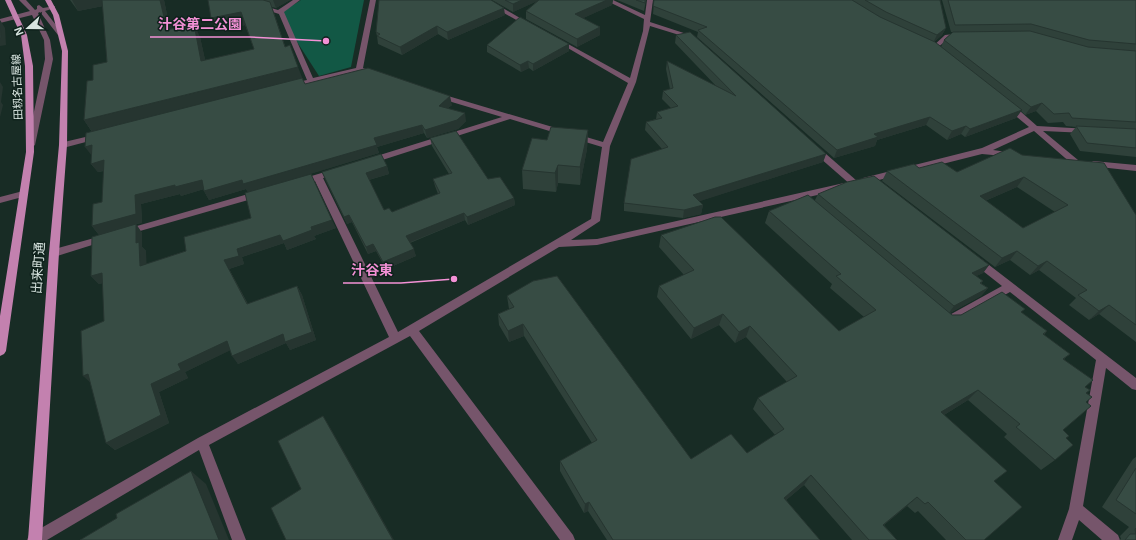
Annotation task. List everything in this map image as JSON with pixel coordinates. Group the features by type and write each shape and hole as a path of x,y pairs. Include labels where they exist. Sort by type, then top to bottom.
{"main road":[{"name":"田籾名古屋線","path":"8,0 24,35 30,66 30,152"},
{"name":"出来町通","path":"35,540 54,253 63,145 65,51 53,7 48,0"},
{"name":"出来町通","path":"0,352 30,152"}],"street":[{"path":"22,0 38,11 60,34"},
{"path":"30,152 49,60 47,40 38,11 32,0"},
{"path":"279,12 297,0"},
{"path":"359,70 373,0"},
{"path":"484,0 538,30"},
{"path":"608,0 647,21 691,37 697,42"},
{"path":"35,540 202,442 412,330 595,221 606,146 632,82 647,21 650,0"},
{"path":"256,6 282,13 311,82"},
{"path":"0,21 53,7"},
{"path":"933,49 947,33 971,35"},
{"path":"552,37 632,82"},
{"path":"281,89 359,70 382,77"},
{"path":"426,91 606,146"},
{"path":"1002,101 1075,162"},
{"path":"364,163 509,117"},
{"path":"558,244 597,242 872,179 982,152 1035,128 1097,132"},
{"path":"63,145 108,133"},
{"path":"807,141 854,183"},
{"path":"982,152 1021,156"},
{"path":"1059,160 1136,168"},
{"path":"296,184 341,170"},
{"path":"318,178 396,338"},
{"path":"872,179 884,189"},
{"path":"54,253 266,192"},
{"path":"0,200 23,194"},
{"path":"799,196 810,206"},
{"path":"966,252 1136,385"},
{"path":"942,317 947,322 1010,287"},
{"path":"412,330 568,540"},
{"path":"1066,540 1076,509 1102,358"},
{"path":"202,442 239,540"},
{"path":"1076,509 1113,540"}],"green space":[{"path":"301,0 364,0 351,67 319,76 279,14"}],"building":[{"path":"102,0 160,0 167,30 194,24 201,61 254,49 241,12 211,18 208,0 263,0 270,2 285,47 290,45 298,67 84,120 87,81 93,80 93,65 107,62"},
{"path":"379,0 491,0 504,8 447,32 437,26 400,47 377,36 380,34 376,32"},
{"path":"505,0 522,0 513,4"},
{"path":"539,0 607,0 575,14 600,27 577,39 526,11"},
{"path":"636,0 645,0 645,3"},
{"path":"654,0 852,0 880,17 935,42 1022,110 970,129 966,126 952,131 930,117 874,134 878,137 837,150 698,30 707,27 653,6"},
{"path":"865,0 940,0 946,28 937,35 886,12"},
{"path":"948,0 1136,0 1136,44 1089,40 1031,24 955,25"},
{"path":"520,17 569,44 533,64 528,61 520,65 487,45"},
{"path":"1030,31 1088,47 1136,51 1136,122 1072,118 1069,113 1054,114 1042,103 1031,107 944,40 953,32"},
{"path":"690,32 826,154 693,195 703,205 684,210 624,203 631,159 668,147 646,122 662,118 657,112 678,106 663,91 673,88 667,61 736,96 676,35"},
{"path":"368,68 450,96 439,106 465,113 457,120 425,130 422,125 374,138 377,145 243,184 242,180 204,191 202,180 135,195 136,214 92,226 93,204 102,202 104,160 91,164 92,145 85,147 86,133 302,78 305,84"},
{"path":"1076,126 1136,129 1136,148 1087,143"},
{"path":"551,127 588,130 580,167 558,165 555,173 522,170 532,138 547,140"},
{"path":"456,131 488,179 500,177 514,198 467,217 464,213 406,236 414,249 383,262 373,244 366,247 349,215 344,217 322,172 381,154 387,166 366,173 384,210 389,208 392,212 440,193 433,179 452,173 430,138"},
{"path":"1010,148 1022,155 1104,163 1136,215 1136,325 1109,305 1099,311 1078,295 1087,290 1047,261 1038,266 1017,251 1002,258 887,171 914,164 919,168 942,162 957,172","holes":["1024,177 1068,205 1023,228 980,196"]},
{"path":"311,174 332,220 311,227 312,230 283,241 280,235 237,249 239,256 224,260 247,304 297,286 312,332 285,342 283,334 232,356 227,341 178,364 181,370 151,384 161,415 106,443 88,374 83,376 81,331 104,321 102,273 91,276 92,237 136,224 136,243 139,242 140,266 186,251 184,237 251,218 245,193"},
{"path":"874,176 989,265 972,273 983,281 980,283 988,288 954,306 818,194 847,182"},
{"path":"808,195 952,315 961,315 1002,292 1025,309 1021,312 1047,331 1043,334 1070,354 1063,359 1093,380 1085,387 1090,390 1086,393 1092,397 1086,402 1091,406 1063,430 1069,436 1066,438 1073,445 1055,460 1016,427 1020,424 978,390 941,412 1007,471 994,481 1022,507 984,540 966,540 928,502 925,504 917,497 883,525 897,540 869,540 811,475 784,498 820,540 613,540 589,502 585,504 560,461 597,440 523,324 508,331 498,314 514,307 507,296 533,281 557,276 691,459 731,434 747,453 784,429 758,398 797,376 750,326 739,332 723,314 694,328 659,286 694,270 661,235 715,217 721,217 839,331 876,310 836,276 841,274 769,211"},
{"path":"323,416 393,540 286,540 271,508 301,489 278,441"},
{"path":"1136,468 1136,514 1116,500"},
{"path":"191,471 219,540 80,540 117,518 116,514"},
{"path":"1130,534 1136,534 1136,540 1125,540"}],"place":[{"name":"汁谷第二公園","path":"326,41"},
{"name":"汁谷東","path":"454,279"}]}
